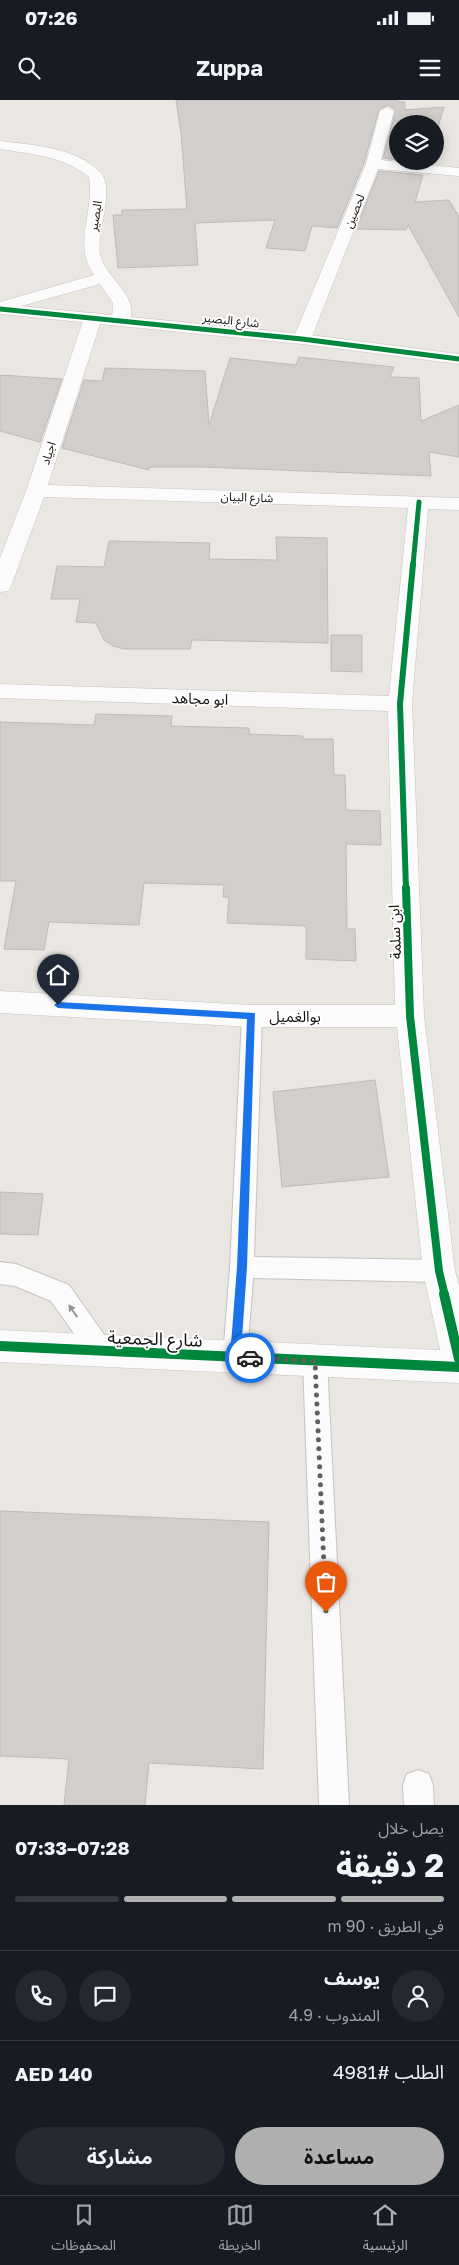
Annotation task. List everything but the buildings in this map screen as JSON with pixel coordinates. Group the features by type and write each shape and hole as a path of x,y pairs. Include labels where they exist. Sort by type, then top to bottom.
{"street":[{"name":"لحصين","path":"302,339 373,164 387,111"},
{"name":"البصير","path":"0,145 37,151 78,161 96,176 99,195 92,239 93,260 103,278 121,299 124,311 121,320"},
{"path":"373,164 459,172"},
{"path":"0,308 103,278"},
{"name":"شارع البصير","path":"0,308 302,339 459,359"},
{"name":"اجياد","path":"0,586 36,491 93,318"},
{"name":"شارع البيان","path":"36,491 459,504"},
{"name":"ابن سلمة","path":"419,502 400,704 410,1016 439,1271 459,1359"},
{"name":"ابو مجاهد","path":"0,691 400,704"},
{"name":"بوالغميل","path":"0,1002 252,1016 410,1016"},
{"name":"شارع الجمعية","path":"0,1346 459,1367"}],"lane":[{"path":"235,1357 242,1267 252,1016"},
{"path":"242,1267 439,1271"},
{"path":"0,1273 16,1275 60,1293 102,1351"},
{"path":"315,1361 334,1805"}],"cycle path":[{"path":"0,309 302,339 459,359"},
{"path":"419,502 400,704 410,1016 439,1271 459,1359"},
{"path":"0,1346 459,1367"}],"way so far":[{"path":"250,1358 315,1361 326,1612"}],"route":[{"path":"58,1005 252,1016 242,1267 235,1357 250,1358"}]}
